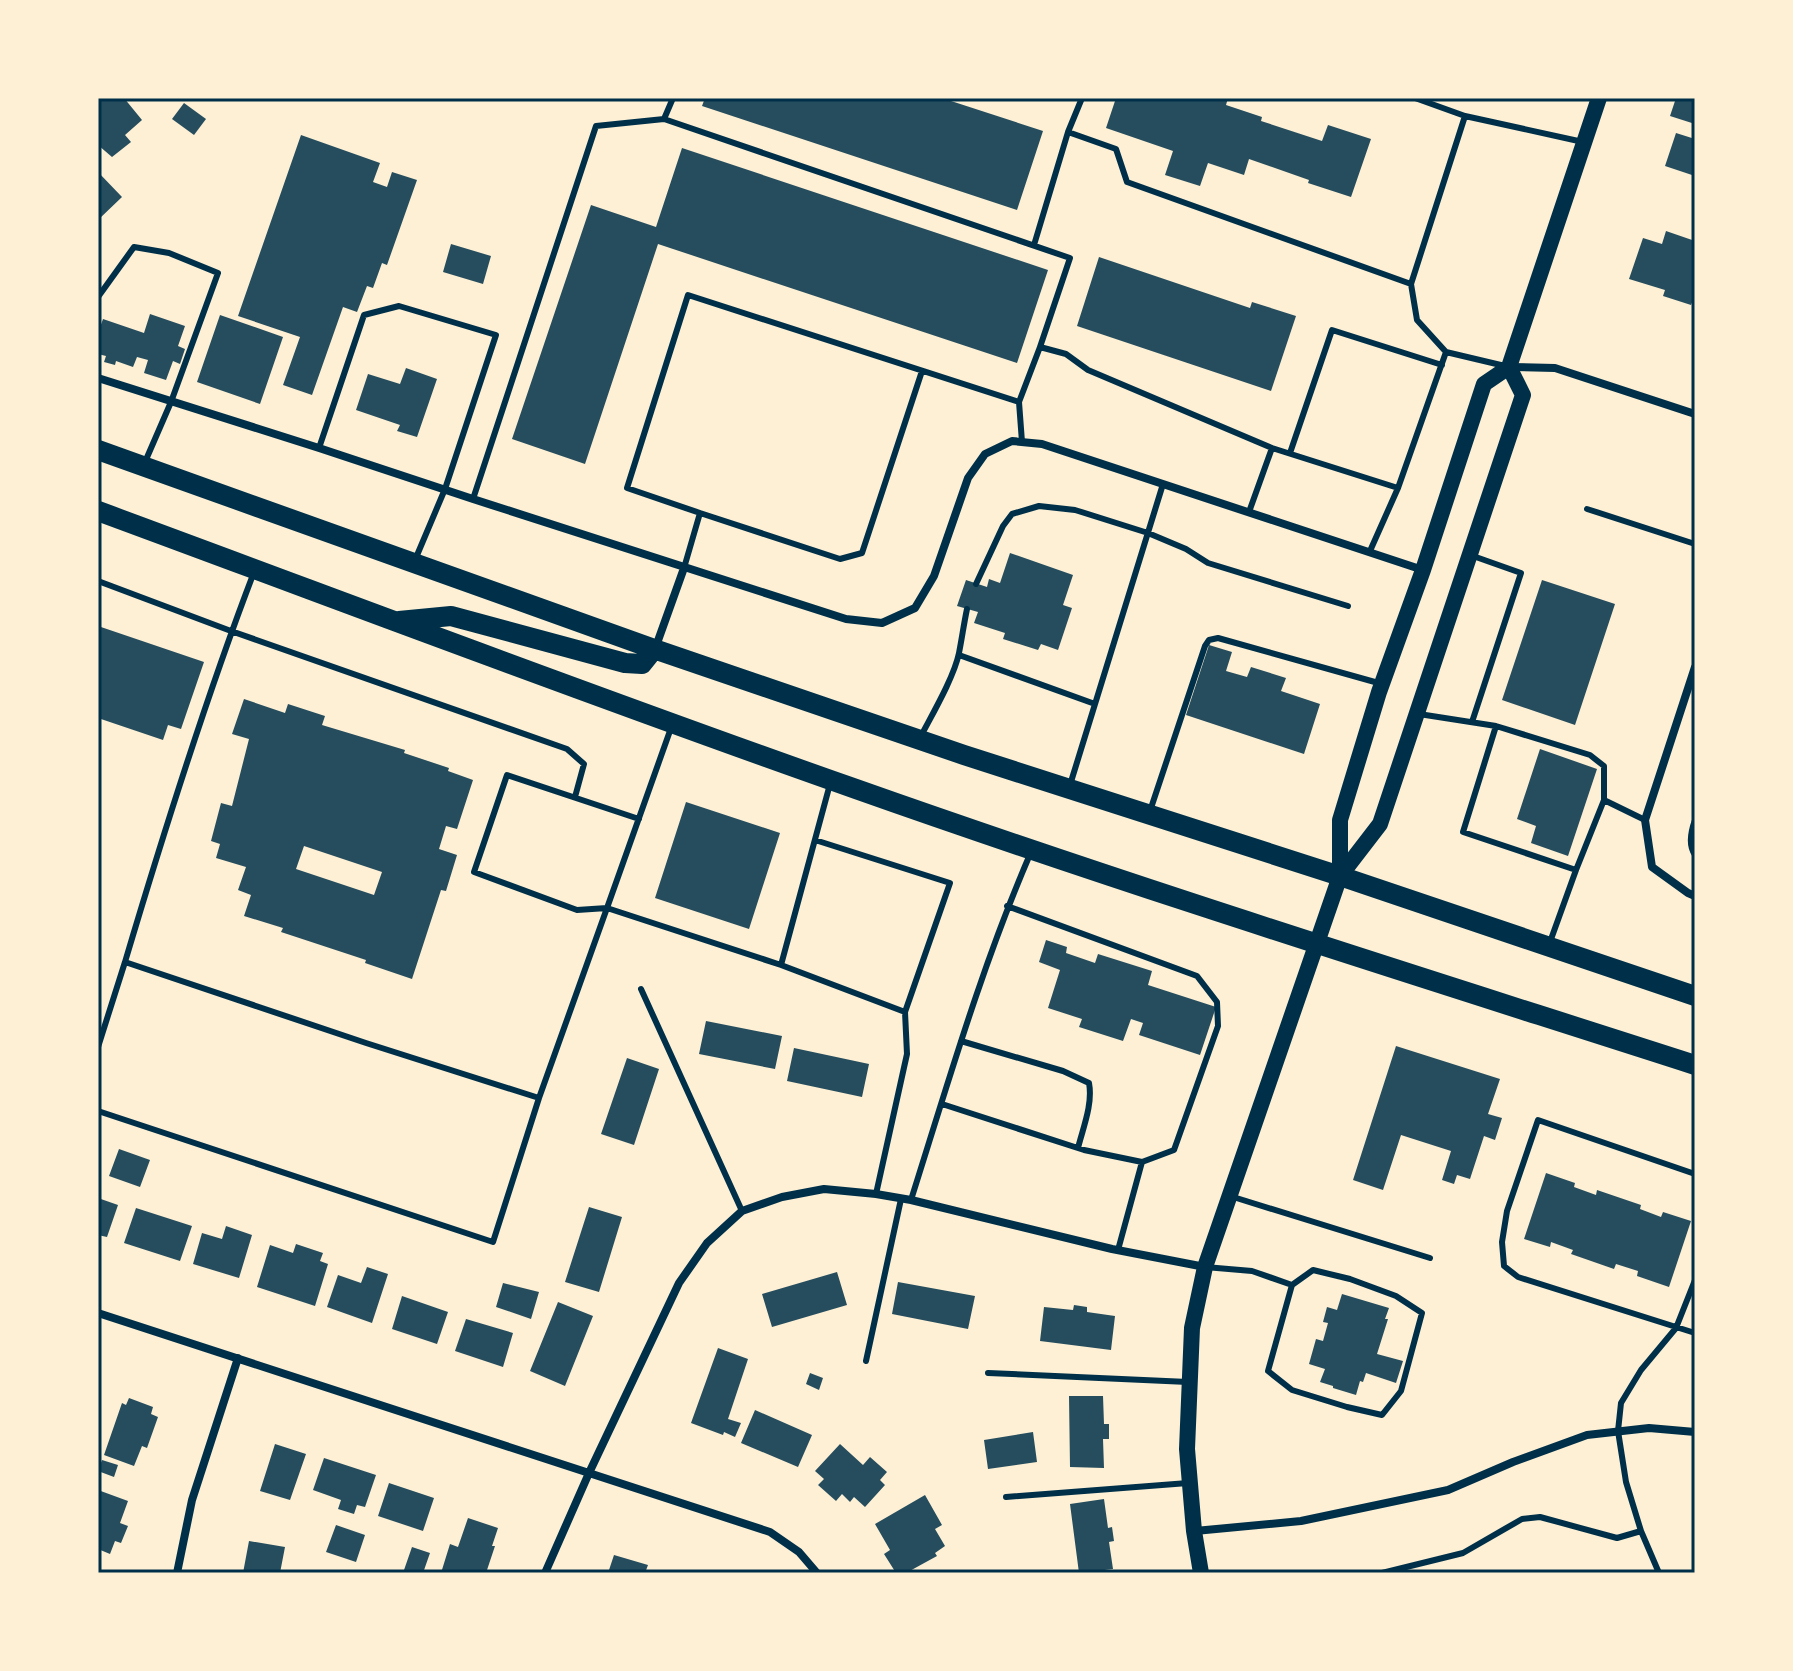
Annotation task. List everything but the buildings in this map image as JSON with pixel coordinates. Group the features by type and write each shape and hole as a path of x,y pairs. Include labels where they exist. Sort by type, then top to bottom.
{"main road":[{"path":"1340,876 1340,820 1382,684 1484,384 1509,367 1599,98"},
{"path":"1201,1573 1188,1483 1187,1449 1192,1328 1205,1267 1340,876 1380,824 1418,714 1523,395 1509,367"},
{"path":"98,450 654,649 1695,996"},
{"path":"98,511 672,725 831,781 1316,944 1695,1065"},
{"path":"394,621 451,616 625,663 642,664 654,649"}],"street":[{"path":"1509,367 1555,368 1695,414"},
{"path":"98,378 846,619 882,623 915,608 934,576 968,478 985,454 1012,441 1042,444 1423,570"},
{"path":"654,649 684,568"},
{"path":"1695,667 1645,820 1652,867 1695,896"},
{"path":"545,1573 679,1283 707,1243 742,1211 782,1197 824,1189 876,1194 1205,1267"},
{"path":"98,1313 770,1532 799,1552 817,1573"},
{"path":"177,1573 192,1500 238,1358"},
{"path":"1194,1531 1301,1521 1448,1490 1587,1435 1649,1428 1695,1432"}],"lane":[{"path":"664,119 673,98"},
{"path":"1034,245 1068,132 1082,98"},
{"path":"1415,98 1465,116 1584,142"},
{"path":"1465,116 1411,284 1417,320 1446,352 1509,367"},
{"path":"473,499 596,126 664,119 1070,258 1019,402 1022,442"},
{"path":"1068,132 1116,149 1127,182 1411,284"},
{"path":"98,297 134,247 169,253 218,273 144,466"},
{"path":"922,371 862,553 840,559 627,488 688,295 1019,402"},
{"path":"319,448 364,315 399,306 496,335 445,489 414,563"},
{"path":"1290,453 1332,330 1442,365"},
{"path":"1040,347 1066,354 1088,370 1272,448 1398,488"},
{"path":"1370,551 1398,488 1446,352"},
{"path":"1249,512 1272,448"},
{"path":"1069,788 1163,484"},
{"path":"976,584 1003,526 1012,514 1039,506 1075,510 1148,533 1186,549 1208,563 1348,606"},
{"path":"1587,509 1695,544"},
{"path":"684,568 700,513"},
{"path":"1469,554 1521,573 1472,722"},
{"path":"98,1047 178,787 255,569"},
{"path":"98,581 567,749 584,764 575,797"},
{"path":"919,739 940,701 959,655 967,609"},
{"path":"1149,814 1209,640 1218,638 1382,684"},
{"path":"959,655 1095,704"},
{"path":"1418,714 1496,726 1590,755 1604,766 1604,800 1549,947"},
{"path":"98,1111 493,1242 539,1098 672,725"},
{"path":"1496,726 1463,832 1576,870"},
{"path":"639,819 507,775 474,872 577,910 607,908 781,965 905,1012"},
{"path":"781,965 831,781"},
{"path":"1604,800 1645,820"},
{"path":"1695,820 1691,830 1691,850 1695,855"},
{"path":"815,840 950,883 905,1012 907,1054 876,1194"},
{"path":"866,1361 906,1200 942,1104 1007,906 1032,849"},
{"path":"942,1104 1081,1149 1142,1162 1174,1150 1218,1026 1217,1002 1197,976 1007,906"},
{"path":"125,962 539,1098"},
{"path":"641,989 742,1211"},
{"path":"961,1041 1063,1071 1089,1083 1081,1149"},
{"path":"1695,1174 1538,1120 1507,1211 1502,1242 1504,1266 1518,1277 1695,1333"},
{"path":"1118,1250 1142,1162"},
{"path":"1230,1196 1430,1258"},
{"path":"1205,1267 1252,1271 1292,1285"},
{"path":"1313,1270 1350,1279 1396,1296 1422,1313 1401,1391 1382,1415 1292,1390 1268,1371 1292,1285 1313,1270"},
{"path":"1659,1573 1641,1531 1626,1482 1618,1431 1621,1403 1641,1370 1676,1328 1695,1280"},
{"path":"988,1373 1189,1382"},
{"path":"1006,1497 1188,1483"},
{"path":"1382,1573 1463,1553 1522,1519 1540,1517 1617,1538 1641,1531"}]}
